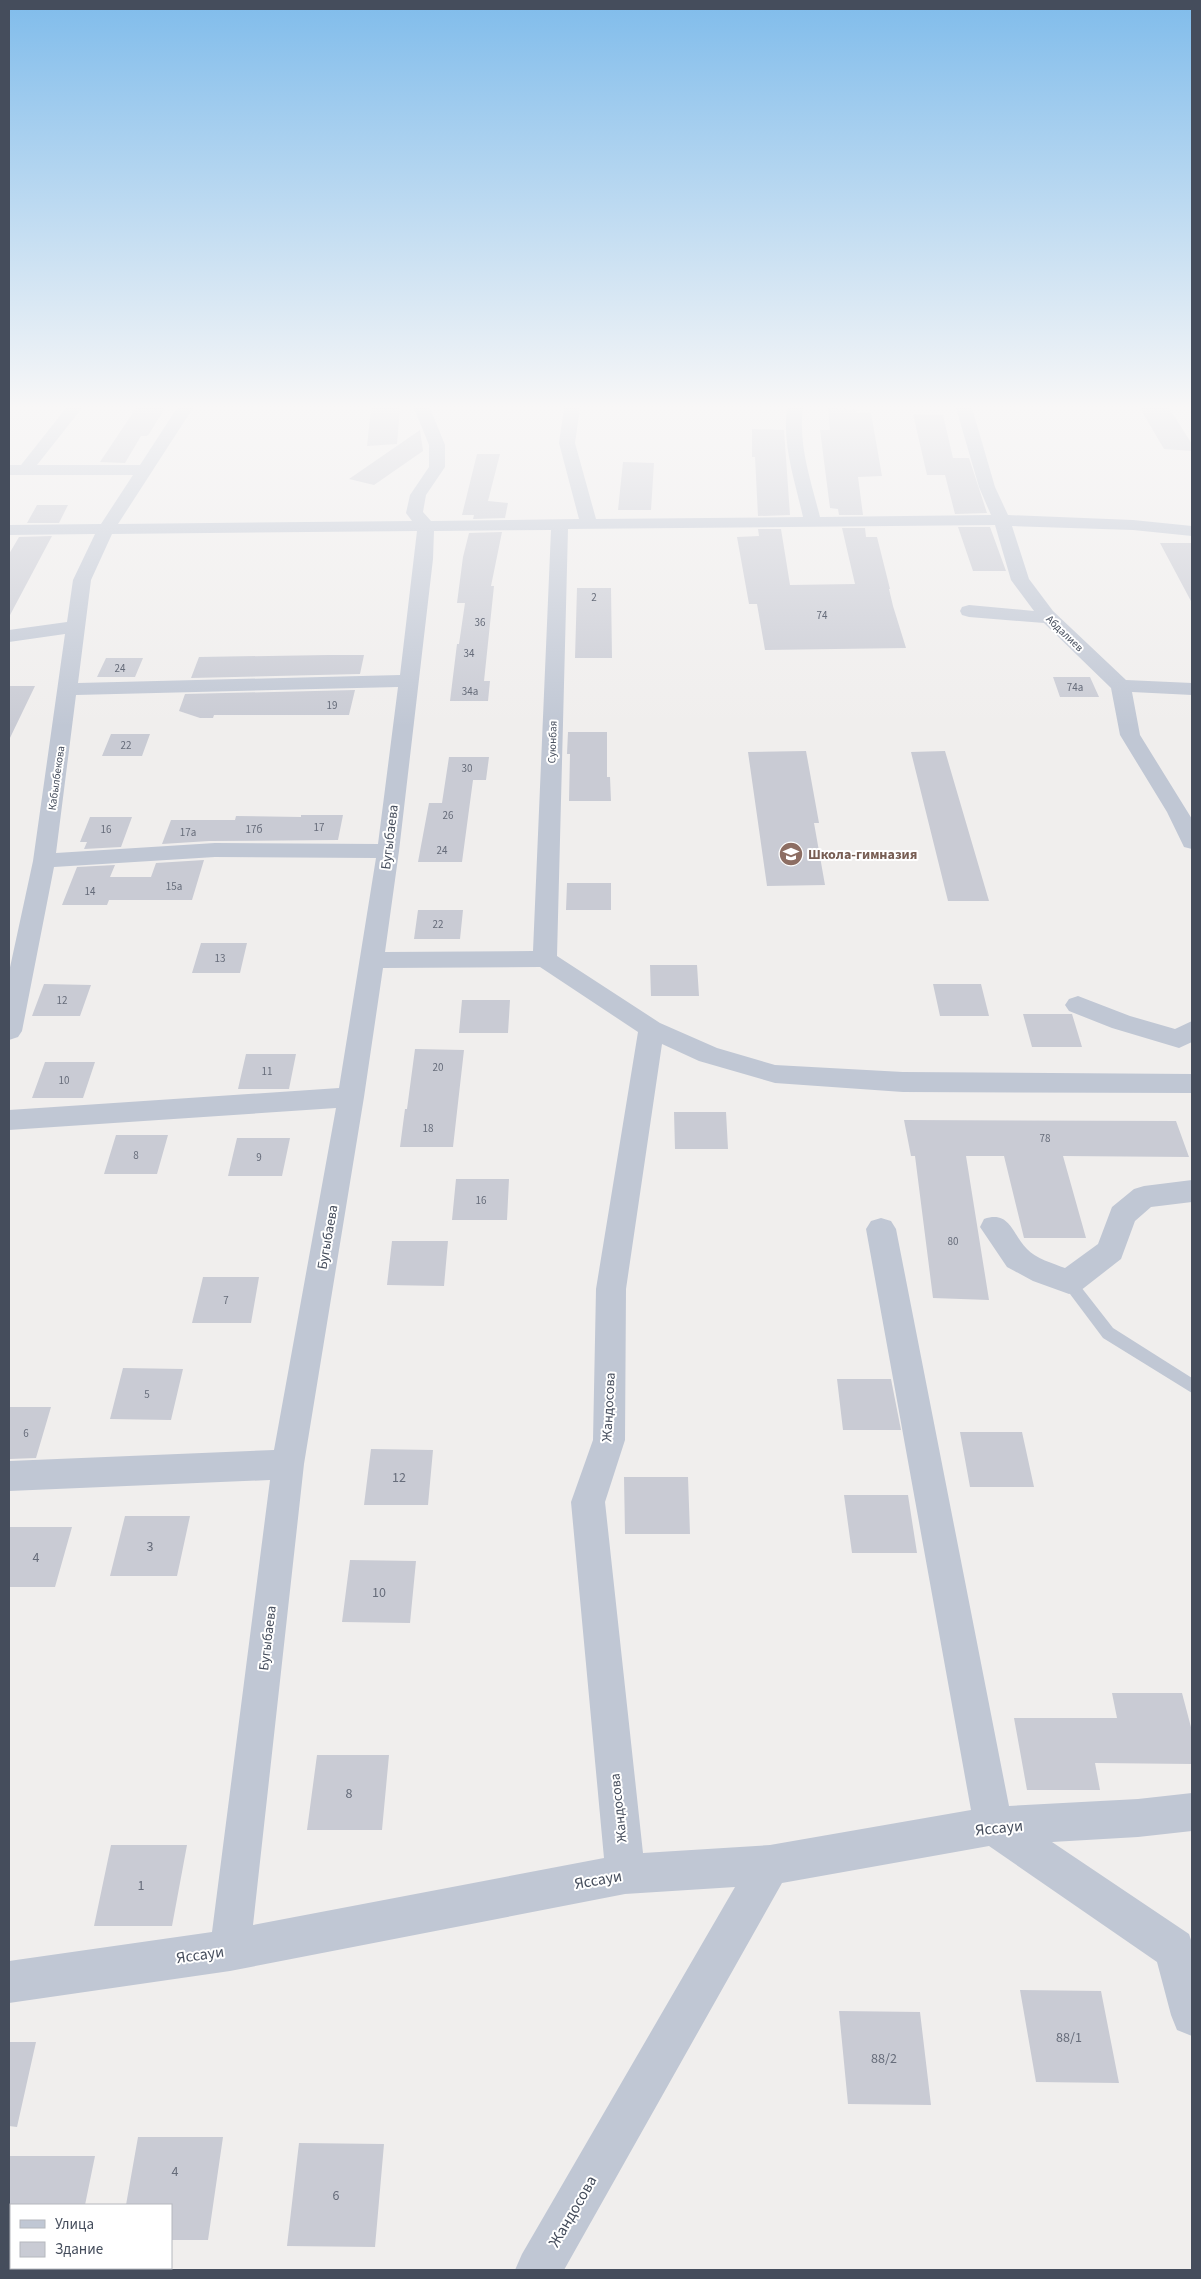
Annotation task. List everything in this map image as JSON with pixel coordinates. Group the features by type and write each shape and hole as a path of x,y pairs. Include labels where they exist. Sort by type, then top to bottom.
{"street":[{"name":"Кабылбекова","path":"9,1031 44,861 68,688 74,626 82,580 106,528 115,514"},
{"path":"415,514 426,525"},
{"path":"586,514 589,524"},
{"path":"811,514 813,522"},
{"name":"Абдалиев","path":"999,514 1020,580 1050,618 1121,686"},
{"path":"9,530 1002,520 1133,524 1192,531"},
{"name":"Бугыбаева","path":"230,1950 288,1464 351,1097 372,960 388,851 426,525"},
{"name":"Суюнбая","path":"545,959 560,525"},
{"path":"969,611 1050,618"},
{"path":"9,636 74,626"},
{"path":"68,688 408,681"},
{"path":"1192,689 1121,686 1130,735 1178,812 1192,842"},
{"path":"44,861 215,850 388,851"},
{"path":"372,960 545,959 651,1029 708,1055 775,1074 903,1082 1191,1087"},
{"path":"1078,1004 1121,1022 1188,1037"},
{"name":"Жандосова","path":"625,1874 588,1502 609,1440 611,1289 651,1029"},
{"path":"9,1120 351,1097"},
{"path":"994,1226 1017,1259 1044,1273 1069,1282 1111,1251 1122,1214 1144,1197 1192,1191"},
{"path":"881,1229 993,1826 1174,1949 1192,2015"},
{"path":"9,1476 288,1464"},
{"name":"Яссауи","path":"9,1982 230,1950 625,1874 770,1865 993,1826 1138,1818 1192,1812"},
{"name":"Жандосова","path":"538,2270 770,1865"}],"lane":[{"path":"1069,1282 1108,1333 1192,1386"}],"building":[{"path":"32,514 63,514 59,523 27,523"},
{"path":"506,514 505,518 473,519 474,515 462,515"},
{"path":"758,514 790,515 758,516"},
{"path":"958,527 990,527 1006,571 973,571"},
{"path":"842,528 865,528 866,537 877,537 893,606 906,648 765,650 757,604 749,604 737,537 759,536 758,529 781,529 790,585 855,584"},
{"path":"502,532 491,586 494,586 484,681 490,681 488,701 450,701 457,644 459,644 465,603 457,603 463,557 469,533"},
{"path":"52,536 9,617 9,554 19,537"},
{"path":"1160,543 1192,543 1192,603"},
{"path":"577,588 611,588 612,658 575,658"},
{"path":"364,655 360,674 191,678 199,657"},
{"path":"106,658 143,658 135,677 97,677"},
{"path":"1053,677 1090,677 1099,697 1060,697"},
{"path":"9,686 35,686 9,740"},
{"path":"355,690 349,715 214,715 213,718 200,718 179,711 185,694"},
{"path":"568,732 607,732 607,777 610,777 611,801 569,801 570,754 567,754"},
{"path":"111,734 150,734 142,756 102,756"},
{"path":"806,751 819,823 814,823 825,885 767,886 748,752"},
{"path":"945,751 989,901 948,901 911,752"},
{"path":"449,757 489,757 486,780 473,780 462,862 418,862 429,803 442,803"},
{"path":"301,815 343,815 338,840 209,841 162,844 171,820 235,820 236,816 301,817"},
{"path":"90,817 132,817 121,847 84,849 87,842 80,842"},
{"path":"204,860 192,900 109,900 107,905 62,905 77,867 115,865 110,877 151,877 156,863"},
{"path":"567,883 611,883 611,910 566,910"},
{"path":"418,910 463,910 460,939 414,939"},
{"path":"201,943 247,943 240,973 192,973"},
{"path":"650,965 697,965 699,996 651,996"},
{"path":"44,984 91,985 80,1016 32,1016"},
{"path":"933,984 981,984 989,1016 940,1016"},
{"path":"462,1000 510,1000 508,1033 459,1033"},
{"path":"1023,1014 1072,1014 1082,1047 1032,1047"},
{"path":"415,1049 464,1050 453,1147 400,1147"},
{"path":"246,1054 296,1054 289,1089 238,1089"},
{"path":"45,1062 95,1062 83,1098 32,1098"},
{"path":"674,1112 726,1112 728,1149 675,1149"},
{"path":"904,1120 1176,1121 1189,1157 1063,1156 1086,1238 1024,1238 1004,1156 966,1156 989,1300 933,1298 915,1156 911,1156"},
{"path":"116,1135 168,1135 157,1174 104,1174"},
{"path":"237,1138 290,1138 282,1176 228,1176"},
{"path":"456,1179 509,1179 507,1220 452,1220"},
{"path":"392,1241 448,1241 444,1286 387,1285"},
{"path":"203,1277 259,1277 251,1323 192,1323"},
{"path":"123,1368 183,1369 171,1420 110,1419"},
{"path":"837,1379 891,1379 901,1430 843,1430"},
{"path":"9,1407 51,1407 36,1458 9,1459"},
{"path":"960,1432 1022,1432 1034,1487 970,1487"},
{"path":"371,1449 433,1450 428,1505 364,1505"},
{"path":"624,1477 688,1477 690,1534 625,1534"},
{"path":"844,1495 908,1495 917,1553 852,1553"},
{"path":"125,1516 190,1516 177,1576 110,1576"},
{"path":"9,1527 72,1527 55,1587 9,1587"},
{"path":"350,1560 416,1561 410,1623 342,1622"},
{"path":"1112,1693 1182,1693 1192,1731 1192,1764 1095,1763 1100,1790 1027,1790 1014,1718 1117,1718"},
{"path":"317,1755 389,1755 382,1830 307,1830"},
{"path":"111,1845 187,1845 172,1926 94,1926"},
{"path":"1020,1990 1101,1991 1119,2083 1036,2082"},
{"path":"839,2011 920,2012 931,2105 848,2104"},
{"path":"9,2042 36,2042 17,2127 9,2126"},
{"path":"138,2137 223,2137 208,2240 172,2240 172,2204 126,2204"},
{"path":"299,2143 384,2144 375,2247 287,2246"},
{"path":"9,2156 95,2156 85,2204 9,2205"}],"place":[{"name":"Школа-гимназия","path":"791,854"}]}
